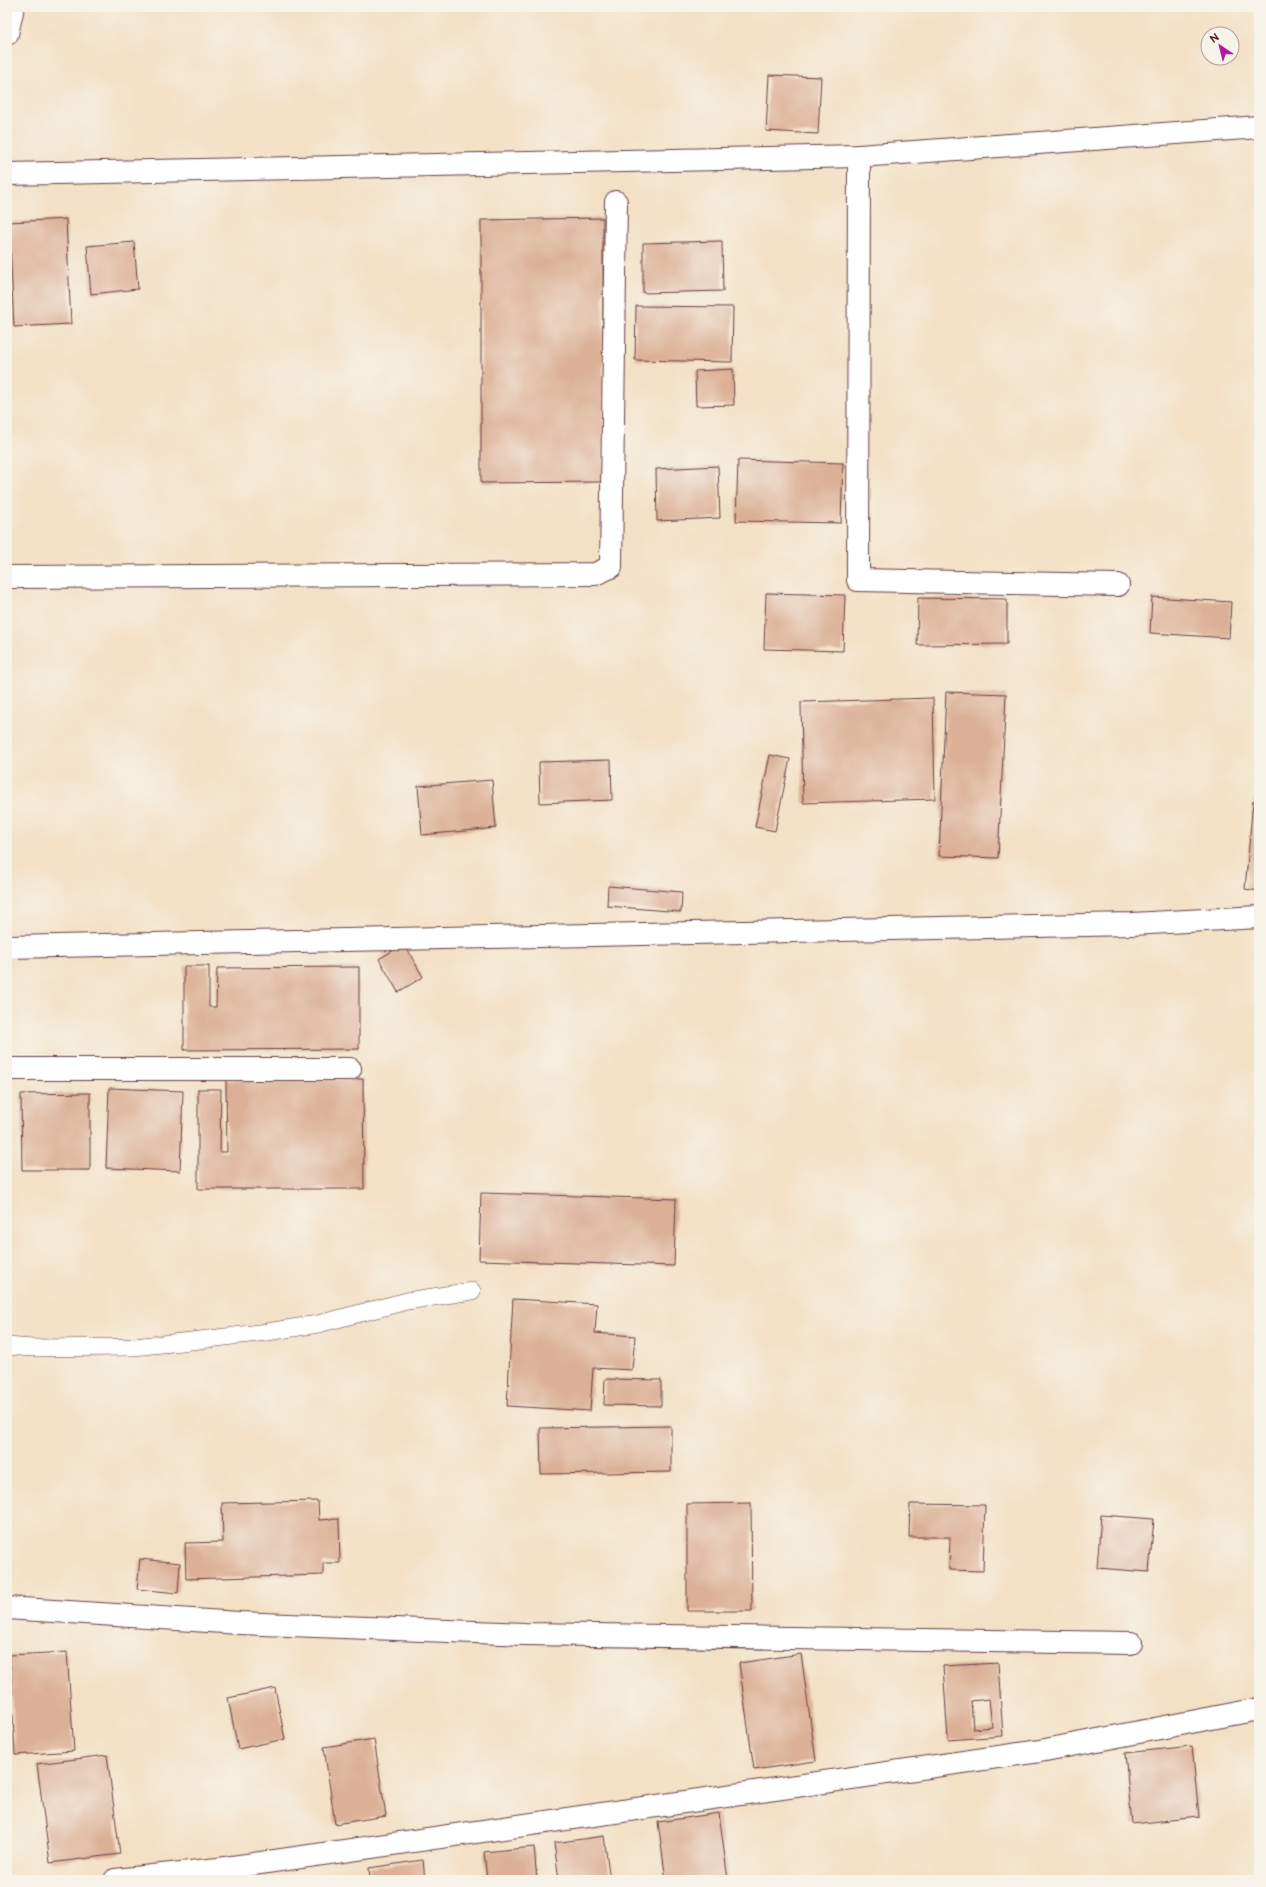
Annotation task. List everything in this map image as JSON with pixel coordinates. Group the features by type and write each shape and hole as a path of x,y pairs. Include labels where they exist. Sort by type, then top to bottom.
{"street":[{"path":"7,34 13,7"},
{"path":"7,174 859,156 1259,127"},
{"path":"859,156 858,580 1118,584"},
{"path":"7,577 595,574 611,567 616,202"},
{"path":"7,947 1132,924 1259,917"},
{"path":"7,1069 350,1068"},
{"path":"7,1608 239,1623 525,1634 1131,1643"},
{"path":"115,1880 226,1868 1032,1752 1259,1709"}],"lane":[{"path":"7,1346 32,1348 133,1347 191,1341 318,1324 407,1301 472,1291"}],"building":[{"path":"769,75 821,77 818,134 766,131"},
{"path":"603,218 603,482 481,483 481,220"},
{"path":"66,219 71,324 14,327 9,222"},
{"path":"722,241 723,291 643,293 643,243"},
{"path":"134,242 138,289 91,294 87,246"},
{"path":"636,306 733,307 732,362 635,360"},
{"path":"733,369 734,405 696,406 695,371"},
{"path":"738,460 843,463 841,523 736,521"},
{"path":"718,466 720,518 657,521 656,469"},
{"path":"766,593 845,595 843,651 764,649"},
{"path":"1152,597 1231,602 1229,638 1150,633"},
{"path":"918,598 1007,599 1007,644 917,645"},
{"path":"946,692 1006,694 998,858 939,856"},
{"path":"933,698 935,799 803,803 801,702"},
{"path":"770,755 790,759 775,831 755,827"},
{"path":"611,760 612,800 540,803 539,762"},
{"path":"492,780 496,828 422,835 418,786"},
{"path":"1253,801 1259,802 1259,891 1245,889"},
{"path":"608,886 682,892 681,912 607,906"},
{"path":"404,944 423,977 398,992 379,959"},
{"path":"184,966 209,966 209,1007 216,1007 217,968 359,967 359,1049 184,1050"},
{"path":"363,1079 364,1189 198,1189 198,1089 221,1089 220,1152 227,1152 226,1080"},
{"path":"109,1088 183,1091 180,1171 106,1168"},
{"path":"7,1091 10,1091 8,1146 7,1146"},
{"path":"90,1093 90,1170 22,1170 21,1094"},
{"path":"481,1193 676,1199 674,1266 479,1260"},
{"path":"513,1299 597,1304 595,1333 635,1336 632,1370 593,1368 590,1411 507,1406"},
{"path":"605,1379 661,1380 661,1406 604,1405"},
{"path":"671,1426 671,1472 541,1474 540,1428"},
{"path":"318,1501 319,1520 339,1519 340,1563 323,1563 323,1575 186,1579 185,1543 223,1542 222,1503"},
{"path":"751,1503 752,1611 687,1611 687,1504"},
{"path":"910,1504 985,1505 983,1571 949,1570 950,1537 909,1537"},
{"path":"1101,1515 1154,1519 1149,1572 1097,1568"},
{"path":"140,1559 180,1563 178,1593 137,1589"},
{"path":"67,1652 74,1751 15,1755 10,1655"},
{"path":"801,1654 816,1761 754,1770 739,1663"},
{"path":"998,1663 1003,1736 948,1740 943,1666","holes":["989,1699 992,1727 973,1729 971,1701"]},
{"path":"275,1688 285,1739 238,1749 228,1698"},
{"path":"374,1739 386,1816 335,1824 324,1747"},
{"path":"1192,1746 1199,1817 1132,1824 1125,1753"},
{"path":"107,1755 120,1854 50,1863 37,1764"},
{"path":"719,1813 728,1880 666,1880 658,1822"},
{"path":"604,1836 610,1880 559,1880 554,1843"},
{"path":"534,1847 537,1880 487,1880 484,1852"},
{"path":"423,1860 425,1880 370,1880 369,1868"}]}
